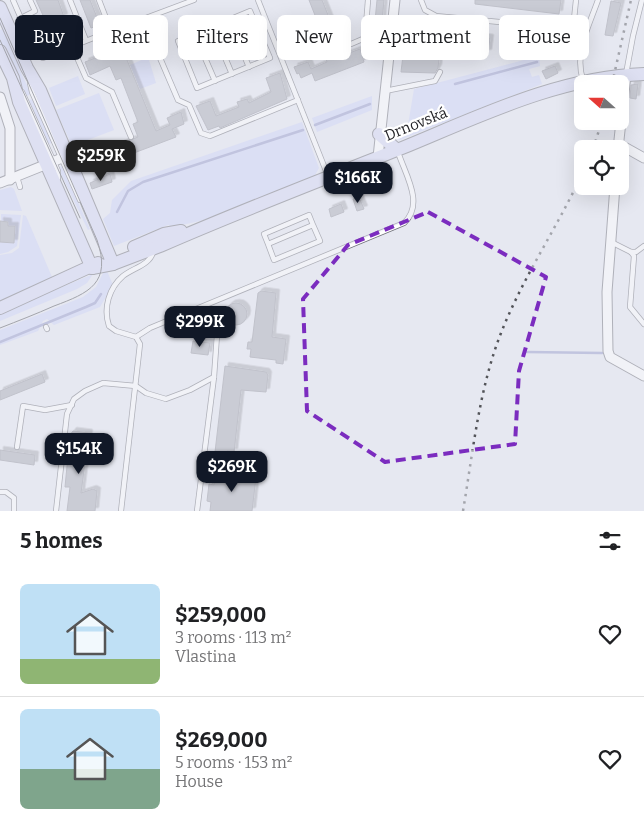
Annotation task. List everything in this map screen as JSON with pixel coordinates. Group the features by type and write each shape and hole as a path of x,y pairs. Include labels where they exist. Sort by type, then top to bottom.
{"main road":[{"path":"0,7 27,68 40,90 57,160 59,191 92,268"},
{"path":"0,51 13,78 19,102 57,160 75,178 111,260"},
{"name":"Drnovská","path":"626,75 644,74"},
{"name":"Drnovská","path":"111,260 154,248 520,101 574,84"},
{"path":"379,134 397,150"},
{"name":"Drnovská","path":"0,308 111,260 164,234 206,226"}],"street":[{"path":"378,157 395,0"},
{"path":"0,97 10,128 13,179"},
{"path":"629,151 644,158"},
{"path":"0,183 57,160"},
{"path":"614,195 607,292 607,335 610,357 644,376"}],"lane":[{"path":"13,0 20,15"},
{"path":"27,15 35,11 30,0"},
{"path":"70,0 86,40"},
{"path":"99,0 105,15"},
{"path":"154,15 194,0"},
{"path":"258,0 328,177"},
{"path":"351,44 365,38 368,0"},
{"path":"421,0 425,10 436,16 573,29 576,0"},
{"path":"582,75 579,66 580,52 598,0"},
{"path":"626,75 642,0"},
{"path":"241,15 250,11 252,15"},
{"path":"259,15 263,13"},
{"path":"83,41 93,37"},
{"path":"78,60 86,78 112,92 131,137"},
{"path":"161,60 178,100 189,105 201,133 210,136 298,100"},
{"path":"186,60 197,88 266,60"},
{"path":"206,60 215,81"},
{"path":"226,60 232,74"},
{"path":"247,60 250,67"},
{"path":"384,91 435,80 440,72"},
{"path":"136,337 150,328 404,223 414,209 414,198 397,150"},
{"path":"13,179 20,187"},
{"path":"309,215 320,241 274,260 268,244 264,234 309,215"},
{"path":"268,244 313,225"},
{"path":"611,242 631,252 634,256 630,307 644,324"},
{"path":"631,252 644,246"},
{"path":"122,511 140,344 136,337 116,331 109,326 106,308 119,281 149,260 154,248"},
{"path":"196,511 214,376 218,321"},
{"path":"56,511 67,414 74,399 85,391 103,384 136,386 146,393 166,399 190,390 214,376"},
{"path":"16,447 22,406 45,410 72,405"},
{"path":"0,492 6,492 14,498 14,511"}],"highlighted area":[{"path":"428,212 546,277 519,371 515,444 385,462 307,411 303,299 348,245"}],"shaded area":[{"path":"5,28 15,51 15,60 19,60 22,67 19,68 31,94 27,96 0,43 0,30"},
{"path":"142,60 149,60 156,83 140,89 130,65"},
{"path":"524,60 539,60 540,66 529,69 532,77 539,75 542,84 400,140 393,137 389,131 407,131 414,89"},
{"path":"78,76 85,94 56,106 49,88"},
{"path":"99,93 114,130 72,146 56,110"},
{"path":"372,96 372,110 317,132 312,118"},
{"path":"33,99 52,143 48,144 29,100"},
{"path":"302,122 319,168 314,177 209,219 173,227 168,225 114,246 103,219 110,213 112,200 131,181"},
{"path":"62,166 90,229 88,230 58,168"},
{"path":"11,187 14,189 22,211 0,210 0,190"},
{"path":"1,214 21,215 17,246 8,252 0,254 0,242 14,242 15,227 8,226 8,222 1,221"},
{"path":"23,215 26,216 52,277 0,302 0,255 12,253 19,248"},
{"path":"105,269 113,285 100,307 54,325 47,319 43,321 38,331 0,345 0,330 83,297 96,287"},
{"path":"93,274 87,283 77,289 0,321 0,313"}],"building":[{"path":"36,0 58,0 63,15 43,15"},
{"path":"80,0 90,0 96,15 93,15 93,27 91,28"},
{"path":"309,0 322,0 328,15 315,15"},
{"path":"377,0 384,0 383,15 376,15"},
{"path":"475,0 561,0 559,14 475,4"},
{"path":"611,1 621,3 613,36 605,35"},
{"path":"360,49 361,60 364,62 315,81 312,73 301,78 294,67 308,62 311,69 327,62 326,60 351,60 351,52"},
{"path":"93,59 127,60 156,131 170,125 167,118 181,112 184,124 172,129 176,137 126,156 121,144 138,137 133,124 138,122 121,78 116,80 110,66 90,75 85,62"},
{"path":"402,60 439,60 435,73 401,72"},
{"path":"555,66 558,73 546,79 542,71"},
{"path":"280,73 287,99 220,128 219,126 208,130 196,106 210,101 216,116 239,107 237,102 247,99 249,103 271,92 266,78"},
{"path":"638,84 636,99 630,98 631,85"},
{"path":"110,174 112,182 92,189 90,183"},
{"path":"359,197 364,209 357,211 353,199"},
{"path":"341,204 344,212 331,217 329,209"},
{"path":"0,221 8,222 8,226 15,226 14,243 0,242"},
{"path":"261,291 276,293 272,337 286,339 283,364 276,363 276,360 250,357 251,349 247,349 248,342 252,342 258,293"},
{"path":"236,303 244,306 247,314 244,322 236,325 228,322 225,314 228,306"},
{"path":"193,341 210,343 208,355 191,353"},
{"path":"225,366 266,372 268,375 266,392 241,390 234,452 227,451 227,453 215,452"},
{"path":"42,374 45,382 0,400 0,391"},
{"path":"73,431 89,433 81,493 93,489 97,491 95,511 67,511 70,487 65,487 70,435"},
{"path":"0,450 35,455 34,465 0,460"},
{"path":"215,472 256,477 252,511 210,511 211,502 207,501 209,484 214,485"}],"waterway":[{"path":"455,84 537,62"},
{"path":"315,125 370,104"},
{"path":"117,212 128,191 143,182 303,130"},
{"path":"0,342 95,303 101,294"},
{"path":"527,352 602,353"}],"tram line":[{"path":"0,18 97,240 102,267 99,276 87,291 0,328"},
{"path":"0,40 80,218"}],"railway":[{"path":"614,75 631,0"},
{"path":"596,140 599,130"},
{"path":"463,511 482,398 493,354 519,292 574,190"}]}
